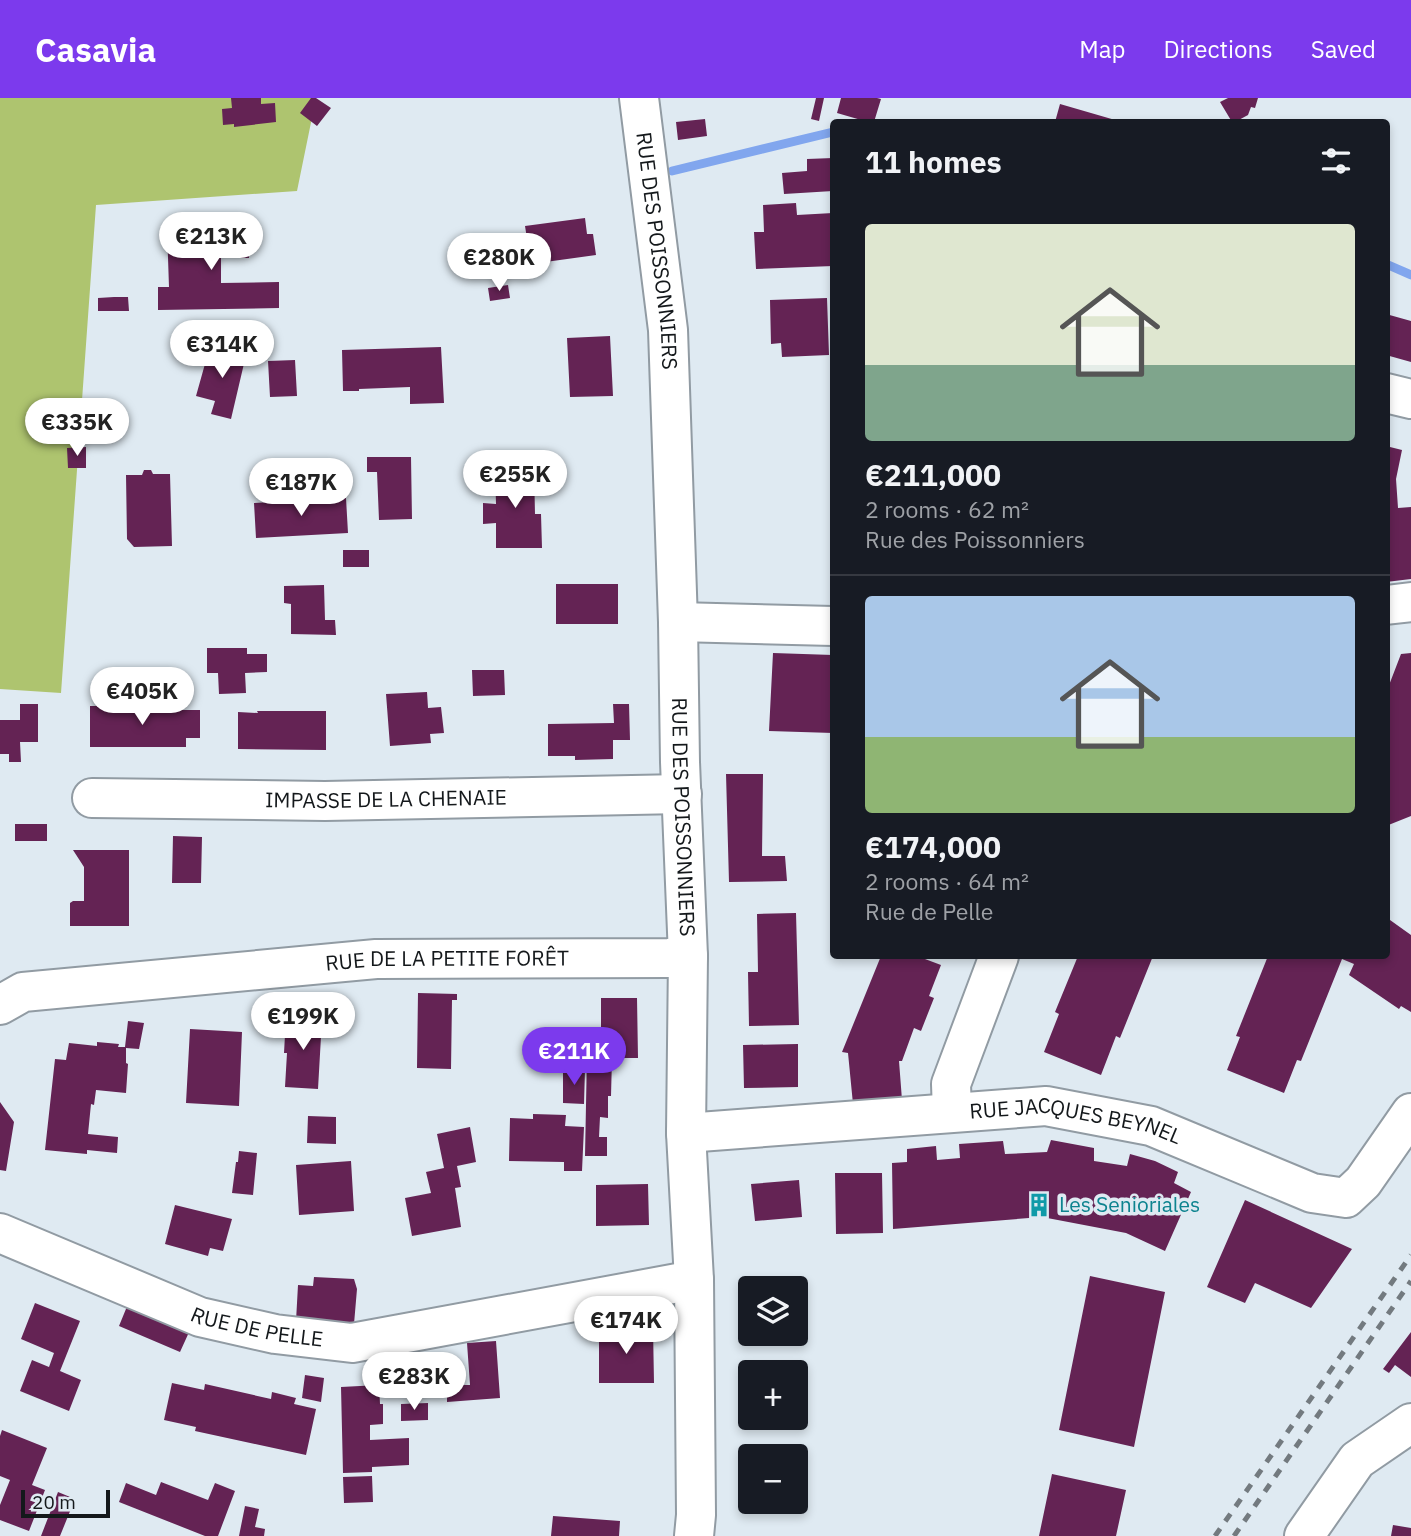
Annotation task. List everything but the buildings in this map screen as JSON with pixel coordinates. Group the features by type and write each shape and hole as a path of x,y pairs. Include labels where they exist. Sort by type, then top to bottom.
{"street":[{"name":"RUE DES POISSONNIERS","path":"639,98 668,330 688,956 686,1133 694,1280 694,1536"},
{"path":"1390,394 1411,398"},
{"path":"1390,605 1411,602"},
{"path":"678,622 830,626"},
{"name":"IMPASSE DE LA CHENAIE","path":"92,798 325,801 682,793"},
{"name":"RUE DE LA PETITE FORÊT","path":"0,1005 23,992 376,960 688,956"},
{"path":"952,1112 951,1084 998,959"},
{"name":"RUE JACQUES BEYNEL","path":"686,1133 1046,1106 1151,1126 1312,1193 1346,1198 1363,1182 1411,1113"},
{"name":"RUE DE PELLE","path":"2,1241 200,1317 275,1334 352,1343 694,1280"},
{"path":"1304,1536 1357,1460 1411,1423"}],"green space":[{"path":"0,98 316,98 297,191 96,205 61,693 0,689"}],"waterway":[{"path":"672,171 830,133"},
{"path":"1390,266 1411,275"}],"railway":[{"path":"1215,1536 1411,1255"},
{"path":"1234,1536 1411,1281"}],"place":[{"name":"Les Senioriales","path":"1039,1205"}]}
